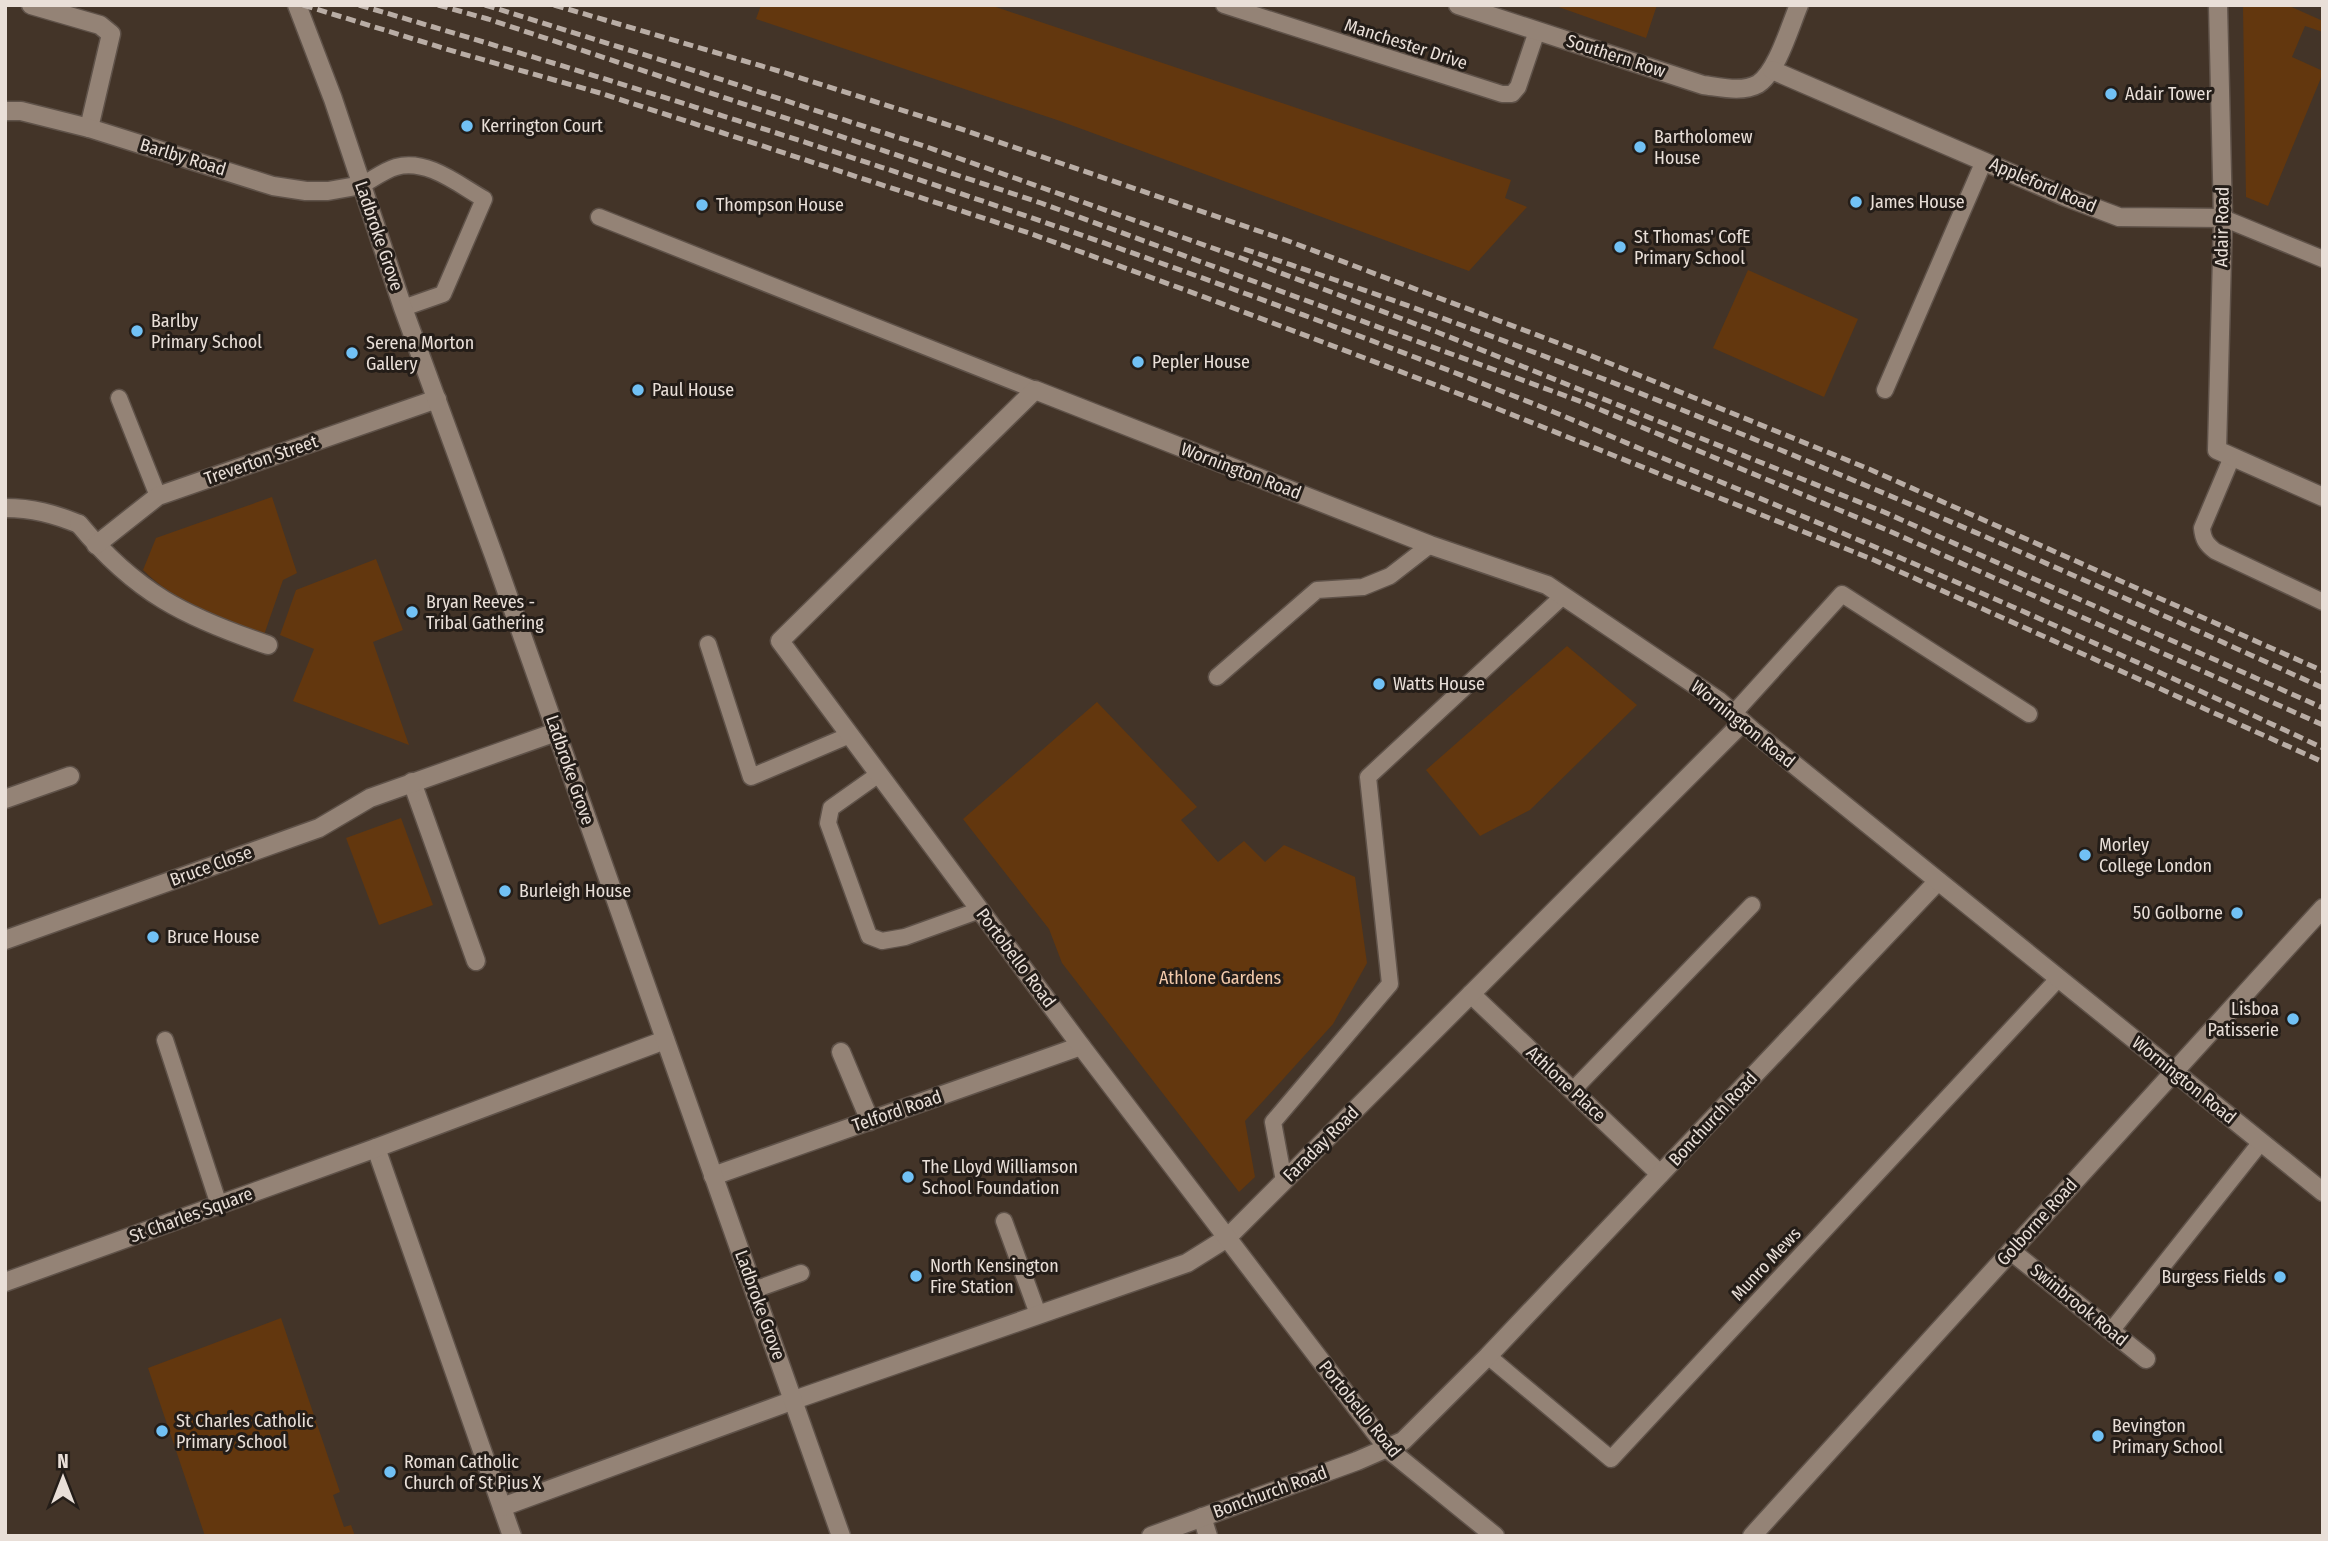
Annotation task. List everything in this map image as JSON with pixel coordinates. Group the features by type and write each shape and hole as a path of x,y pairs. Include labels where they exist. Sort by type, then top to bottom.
{"street":[{"path":"31,5 100,25 111,34 89,128"},
{"name":"Ladbroke Grove","path":"297,5 333,99 403,308 841,1536"},
{"name":"Southern Row","path":"1458,5 1703,85 1733,89 1758,84 1772,70"},
{"path":"1772,70 1799,5"},
{"name":"Adair Road","path":"2218,5 2225,454"},
{"name":"Appleford Road","path":"1772,70 2066,197 2119,217 2223,218"},
{"name":"Barlby Road","path":"5,111 21,111 89,128 272,186 328,191 362,185"},
{"name":"Wornington Road","path":"1035,390 1430,545 1546,585 1719,701 2323,1192"},
{"name":"Portobello Road","path":"1035,390 780,641 1081,1046 1388,1449 1495,1536"},
{"name":"Treverton Street","path":"96,545 158,496 437,398"},
{"path":"2225,454 2323,497"},
{"path":"5,508 52,513 79,524 96,545 141,587 211,626 268,645"},
{"name":"Faraday Road","path":"794,1400 1186,1263 1227,1238 1471,994 1738,719"},
{"name":"Bruce Close","path":"5,940 319,828 370,798 556,732"},
{"path":"5,799 70,776"},
{"path":"412,782 476,961"},
{"name":"Bonchurch Road","path":"1151,1536 1388,1449 1403,1441 1488,1356 1938,881"},
{"name":"Golborne Road","path":"1752,1536 2323,908"},
{"name":"Athlone Place","path":"1471,994 1660,1174"},
{"name":"St Charles Square","path":"5,1282 665,1040"},
{"name":"Telford Road","path":"713,1176 1081,1046"},
{"path":"841,1052 870,1121"},
{"path":"376,1148 512,1536"},
{"name":"Swinbrook Road","path":"2011,1251 2146,1359"},
{"path":"502,1507 794,1400"},
{"path":"1202,1517 1208,1536"}],"lane":[{"name":"Manchester Drive","path":"1224,5 1502,94 1512,94 1518,87 1536,30"},
{"path":"1885,390 1984,161"},
{"path":"362,185 395,167 428,167 484,199 443,294 403,308"},
{"path":"599,217 1035,390"},
{"name":"Appleford Road","path":"2223,218 2323,259"},
{"path":"119,398 158,496"},
{"path":"2225,454 2202,528 2207,545 2323,602"},
{"path":"1217,677 1317,590 1363,587 1390,576 1430,545"},
{"path":"1738,719 1842,594 2029,714"},
{"path":"1284,1181 1273,1122 1390,984 1368,777 1563,596"},
{"path":"708,644 751,777 850,735"},
{"path":"879,774 831,808 828,822 869,936 882,941 905,937 980,910"},
{"path":"1573,1090 1752,905"},
{"name":"Munro Mews","path":"1488,1356 1611,1459 2058,979"},
{"path":"165,1040 219,1205"},
{"path":"2111,1331 2261,1142"},
{"path":"1004,1221 1038,1314"},
{"path":"754,1290 801,1273"}],"green space":[{"path":"761,5 990,5 1511,180 1505,198 1527,207 1469,271 1060,121 756,19"},
{"path":"1553,5 1657,5 1646,38"},
{"path":"2287,5 2323,21 2323,32 2305,26 2292,57 2323,73 2268,206 2246,197 2243,7"},
{"path":"1748,270 1858,319 1824,397 1713,348"},
{"path":"272,497 297,573 283,580 264,635 185,601 143,570 156,538"},
{"path":"376,559 403,630 373,642 409,745 293,701 314,649 280,635 296,590"},
{"path":"1567,646 1637,705 1530,810 1480,836 1426,770"},
{"name":"Athlone Gardens","path":"1097,702 1197,807 1181,820 1218,862 1244,841 1265,862 1284,845 1355,877 1367,963 1333,1024 1245,1121 1255,1177 1239,1192 1062,963 1049,929 963,819"},
{"path":"401,818 433,905 379,925 346,838"},
{"path":"281,1318 340,1492 333,1495 344,1527 351,1525 355,1536 205,1536 148,1368"}],"railway":[{"path":"303,5 600,93 1029,233 1199,295 1483,403 1874,560 2323,762"},
{"path":"359,5 652,94 944,188 1376,342 1556,413 1914,564 2323,748"},
{"path":"438,5 488,19 1041,203 1582,402 1887,530 2323,725"},
{"path":"485,5 927,147 1241,258 1437,332 1884,512 2323,708"},
{"path":"554,5 782,72 958,128 1291,242 1582,352 1869,469 2323,671"},
{"path":"1244,249 1382,296 1654,399 1924,510 2323,688"}],"place":[{"name":"Adair Tower","path":"2111,94"},
{"name":"Kerrington Court","path":"467,126"},
{"name":"Bartholomew House","path":"1640,147"},
{"name":"James House","path":"1856,202"},
{"name":"Thompson House","path":"702,205"},
{"name":"St Thomas' CofE Primary School","path":"1620,247"},
{"name":"Barlby Primary School","path":"137,331"},
{"name":"Serena Morton Gallery","path":"352,353"},
{"name":"Pepler House","path":"1138,362"},
{"name":"Paul House","path":"638,390"},
{"name":"Bryan Reeves - Tribal Gathering","path":"412,612"},
{"name":"Watts House","path":"1379,684"},
{"name":"Morley College London","path":"2085,855"},
{"name":"Burleigh House","path":"505,891"},
{"name":"50 Golborne","path":"2237,913"},
{"name":"Bruce House","path":"153,937"},
{"name":"Lisboa Patisserie","path":"2293,1019"},
{"name":"The Lloyd Williamson School Foundation","path":"908,1177"},
{"name":"North Kensington Fire Station","path":"916,1276"},
{"name":"Burgess Fields","path":"2280,1277"},
{"name":"St Charles Catholic Primary School","path":"162,1431"},
{"name":"Bevington Primary School","path":"2098,1436"},
{"name":"Roman Catholic Church of St Pius X","path":"390,1472"}]}
